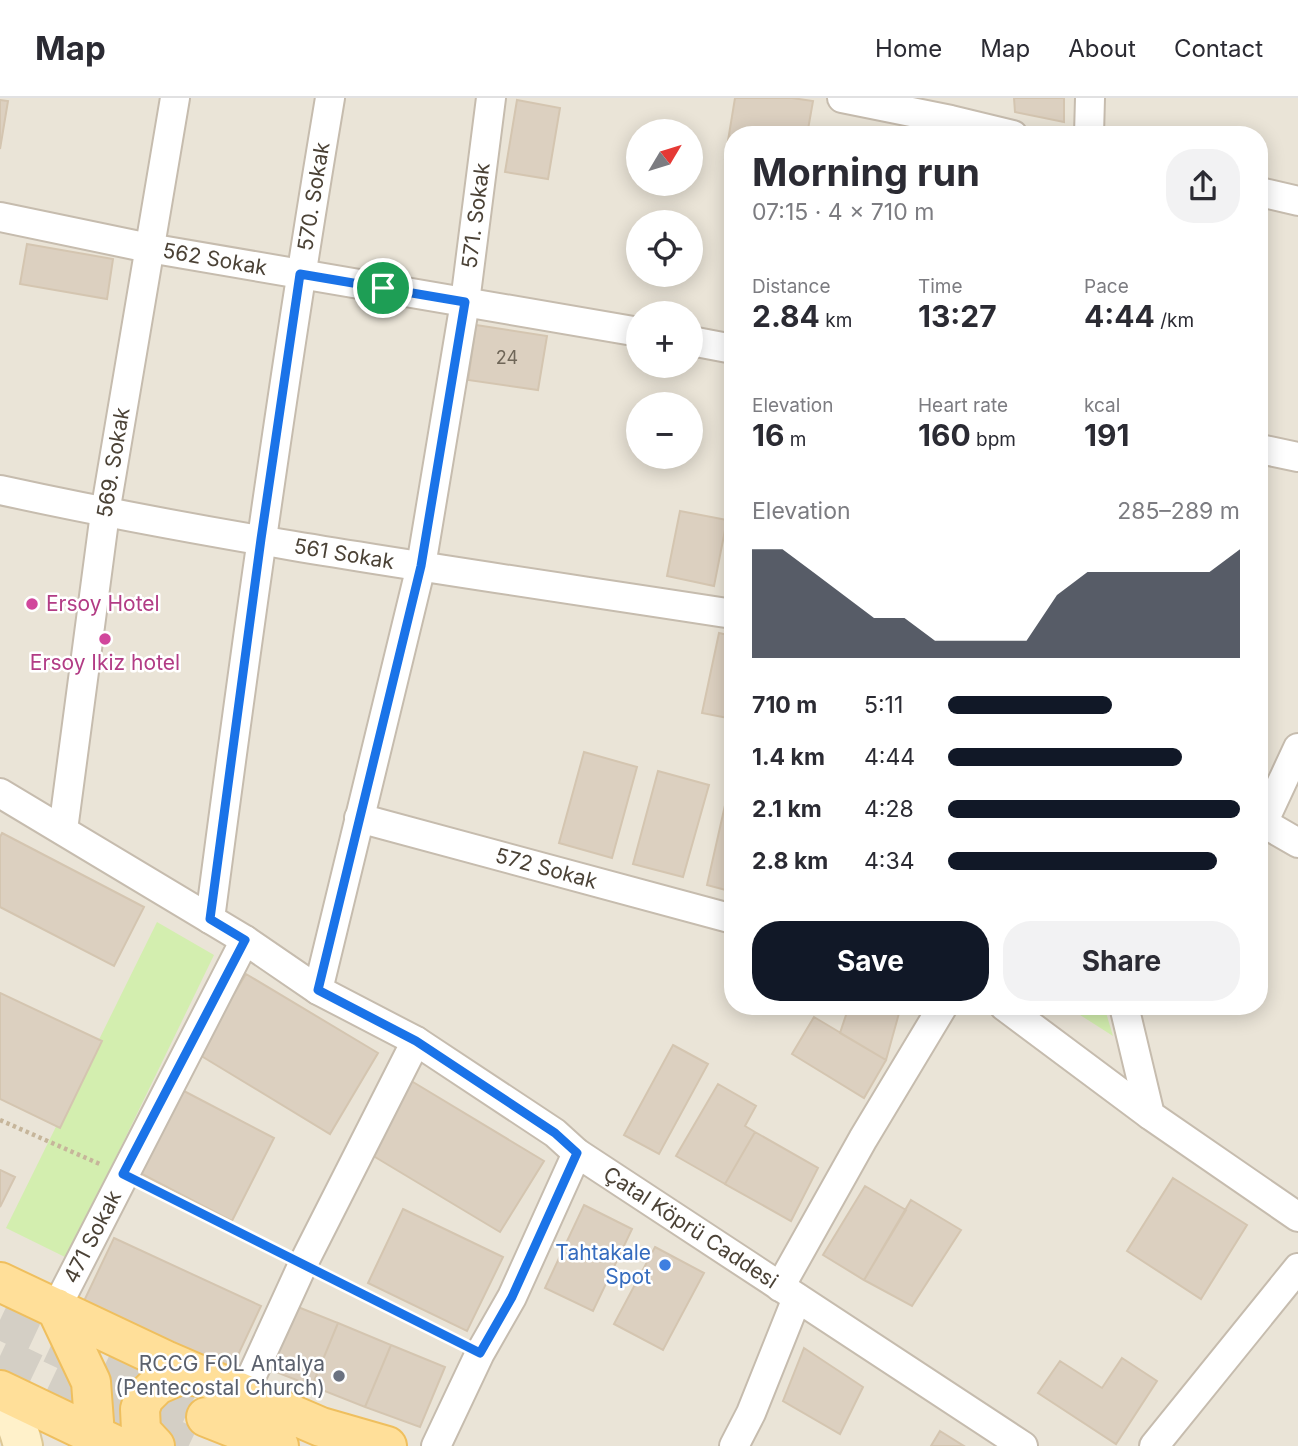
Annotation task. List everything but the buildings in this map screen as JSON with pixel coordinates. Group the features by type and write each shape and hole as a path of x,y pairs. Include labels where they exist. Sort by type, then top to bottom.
{"main road":[{"path":"0,1282 165,1360 321,1427 387,1446"},
{"path":"0,1390 52,1432 101,1442 91,1382 55,1308"},
{"path":"52,1432 74,1399 91,1382 121,1365 165,1360"},
{"path":"155,1446 141,1432 140,1409 144,1398 157,1385 180,1375 204,1377"},
{"path":"0,1399 9,1409 20,1430 23,1446"},
{"path":"206,1417 279,1446"}],"street":[{"name":"569. Sokak","path":"63,830 105,513 175,98"},
{"name":"570. Sokak","path":"210,919 261,539 300,274 330,98"},
{"name":"571. Sokak","path":"318,990 421,566 465,302 491,98"},
{"path":"842,98 976,126"},
{"path":"1089,126 1090,98"},
{"path":"1268,194 1298,201"},
{"name":"562 Sokak","path":"0,217 149,248 626,330"},
{"path":"703,343 724,347"},
{"path":"1268,449 1296,448"},
{"name":"561 Sokak","path":"0,490 105,513 421,566 724,613"},
{"path":"1268,810 1298,748"},
{"name":"Çatal Köprü Caddesi","path":"0,793 245,940 318,990 416,1041 555,1133 577,1153 1023,1446"},
{"name":"572 Sokak","path":"359,818 724,917"},
{"path":"1268,826 1298,843"},
{"name":"471 Sokak","path":"55,1308 245,940"},
{"path":"734,1446 751,1413 789,1292 863,1139 938,1015"},
{"path":"1016,1015 1150,1115 1298,1217"},
{"path":"1126,1015 1150,1115"},
{"path":"248,1384 303,1264 416,1041"},
{"path":"436,1446 480,1353 512,1297 577,1153"},
{"path":"1154,1446 1298,1268"}],"path":[{"path":"0,1120 123,1174 480,1353"}],"shaded area":[{"path":"0,98 1298,98 1298,1446 0,1446"}],"green space":[{"path":"157,922 214,955 67,1258 6,1228"},
{"path":"1080,1015 1107,1015 1113,1036"}],"tunnel":[{"path":"0,1320 206,1417"},
{"path":"0,1356 189,1446"}],"place":[{"name":"Ersoy Hotel","path":"32,604"},
{"name":"Ersoy Ikiz hotel","path":"105,639"},
{"name":"Tahtakale Spot","path":"665,1265"},
{"name":"RCCG FOL Antalya (Pentecostal Church)","path":"339,1376"}],"route":[{"path":"300,274 383,288 465,302 421,566 318,990 416,1041 555,1133 577,1153 512,1297 480,1353 123,1174 245,940 210,919 300,274"}]}
